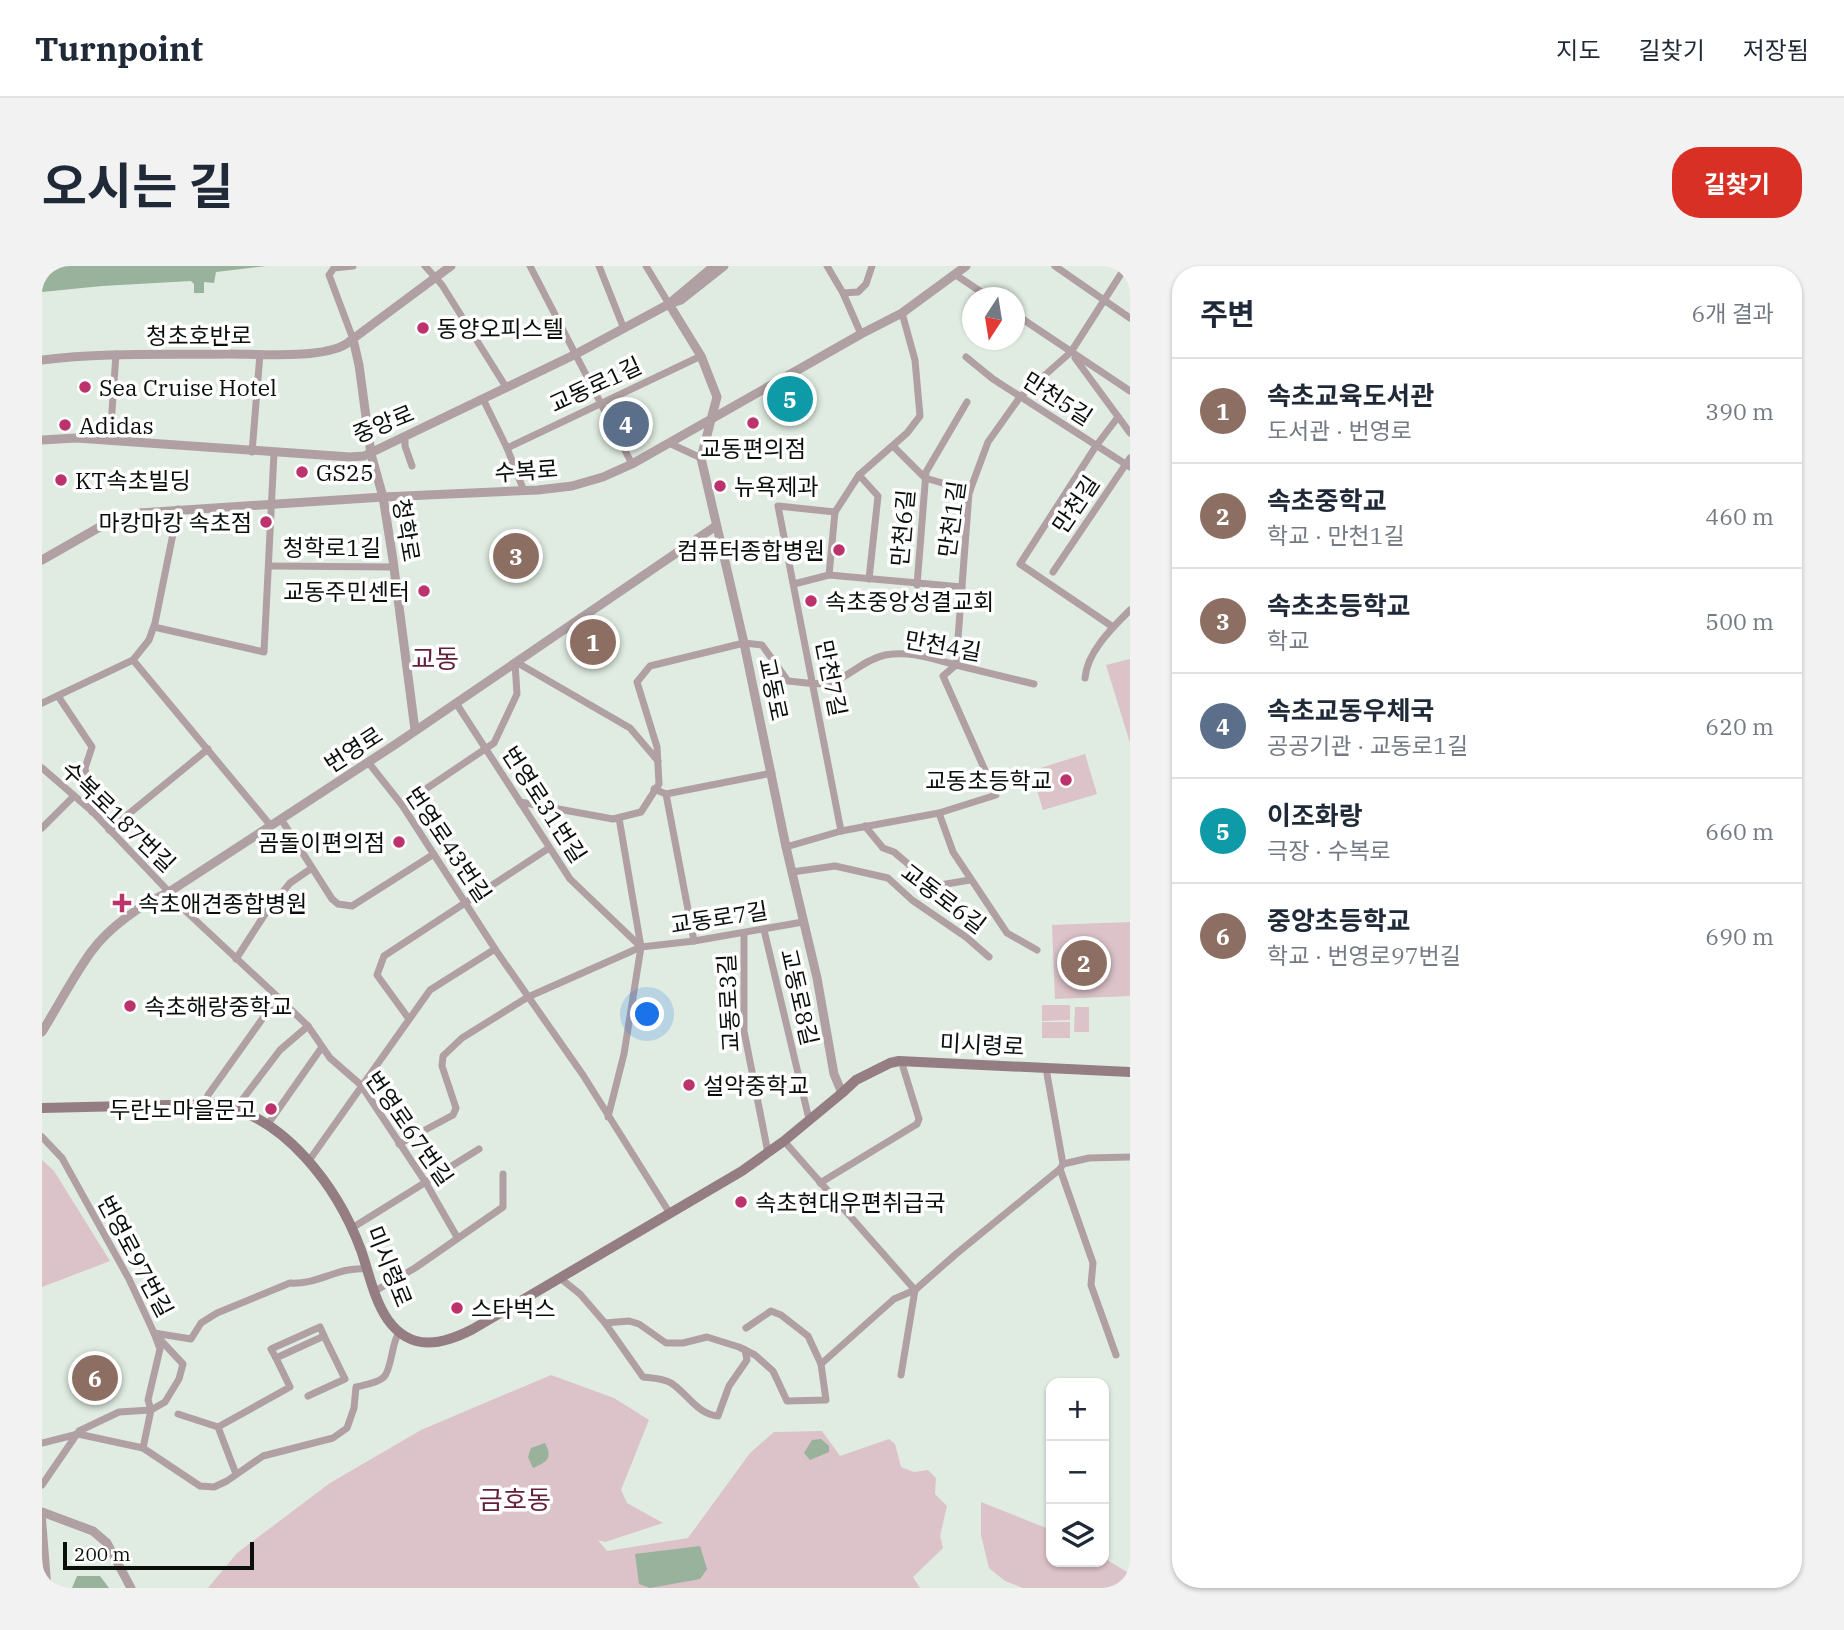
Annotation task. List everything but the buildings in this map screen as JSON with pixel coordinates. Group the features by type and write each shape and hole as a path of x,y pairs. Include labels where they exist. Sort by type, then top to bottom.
{"main road":[{"name":"미시령로","path":"42,1108 213,1104 247,1112 268,1124 288,1140 335,1196 352,1228 388,1321 400,1332 422,1343 447,1342 472,1329 742,1171 784,1141 856,1080 890,1063 899,1061 1130,1078"},
{"name":"미시령로","path":"842,1093 877,1073 903,1067 1130,1072"}],"street":[{"path":"353,266 334,268 329,275 353,338"},
{"path":"425,266 436,278 506,387"},
{"name":"청초호반로","path":"42,360 116,355 326,352 338,349 451,266"},
{"path":"530,266 602,401 632,464"},
{"path":"599,266 624,328"},
{"path":"646,266 669,304"},
{"name":"중앙로","path":"669,304 714,266"},
{"name":"중앙로","path":"42,440 110,440 350,457 371,454 681,300 724,266"},
{"path":"827,266 843,293 861,334"},
{"path":"843,293 858,292 866,284 872,266"},
{"name":"수복로","path":"42,560 105,524 139,513 524,491 572,485 603,477 632,464 902,313 966,266"},
{"path":"1055,266 1130,317"},
{"name":"만천1길","path":"786,847 841,831 939,813 996,795 943,676 956,665 970,491 988,442 1020,397 1071,352 1126,266"},
{"path":"956,275 974,287"},
{"name":"교동로","path":"669,304 701,356 717,397 701,458 817,978 834,1074 842,1093"},
{"path":"829,575 835,512 859,475 893,446 920,416 915,360 902,313"},
{"path":"1025,321 1130,391"},
{"name":"청학로","path":"353,338 371,454 383,497 415,730"},
{"path":"1071,352 1130,433"},
{"path":"252,452 260,354"},
{"path":"110,440 116,355"},
{"name":"교동로1길","path":"507,448 701,356"},
{"name":"만천5길","path":"965,357 1020,397 1096,446 1128,463"},
{"path":"483,398 524,491"},
{"name":"만천6길","path":"917,584 926,472 967,402"},
{"path":"1096,446 1118,417"},
{"path":"405,437 405,446 412,466"},
{"path":"669,443 701,458"},
{"path":"893,446 925,478 970,491"},
{"name":"만천5길","path":"1096,446 1020,564 1113,627"},
{"path":"153,627 264,652 274,453"},
{"name":"만천길","path":"1053,572 1128,463"},
{"path":"859,475 878,496 869,579"},
{"name":"만천7길","path":"835,512 778,506 841,831"},
{"path":"42,703 133,660 149,640 177,509"},
{"name":"번영로","path":"42,1032 92,951 115,928 155,898 169,892 369,762 716,526"},
{"name":"청학로1길","path":"270,566 394,567"},
{"path":"794,584 829,575 962,587"},
{"path":"1085,678 1086,664 1113,627 1130,610"},
{"path":"520,802 613,819 641,812 657,787 657,747 637,682 650,666 744,642 762,645 788,681 814,684"},
{"name":"만천4길","path":"814,684 832,682 859,665 884,655 911,654 1034,684"},
{"path":"133,660 271,826"},
{"path":"516,662 630,728 658,761"},
{"path":"402,805 494,743 517,694 516,662"},
{"path":"58,696 92,747 85,768 93,812"},
{"name":"번영로31번길","path":"456,703 570,879 641,947"},
{"path":"108,830 208,749"},
{"name":"번영로43번길","path":"369,762 402,805 495,949 583,1075 669,1212"},
{"name":"수복로187번길","path":"42,768 93,812 169,892"},
{"path":"666,794 772,773"},
{"path":"657,787 666,794 694,941"},
{"path":"42,828 74,796"},
{"path":"939,813 953,852 1007,933 1037,950"},
{"path":"608,1117 624,1054 641,947 619,818"},
{"path":"281,819 332,899 346,907 352,906 434,854"},
{"path":"865,827 883,848 894,852 934,886 970,880"},
{"path":"409,1019 377,975 384,956 549,848"},
{"name":"교동로6길","path":"792,872 835,866 888,878 912,900 966,937 989,957"},
{"path":"236,959 265,914 290,883 312,868"},
{"name":"번영로67번길","path":"169,892 176,902 307,1026 330,1058 361,1085 426,1183 457,1237"},
{"name":"교동로7길","path":"400,1144 453,1115 456,1108 442,1066 443,1056 463,1038 528,997 641,947 694,941 803,922"},
{"name":"교동로8길","path":"764,930 808,1115"},
{"name":"교동로3길","path":"744,933 744,1031 768,1153"},
{"path":"308,1163 430,990 495,949"},
{"path":"208,1095 278,997"},
{"path":"242,1100 280,1050 307,1026"},
{"path":"268,1124 322,1047"},
{"path":"820,1183 917,1124 919,1119 903,1067"},
{"path":"1047,1071 1061,1166 1093,1263 1091,1285 1116,1355"},
{"name":"번영로97번길","path":"42,1137 62,1158 129,1279 155,1333 183,1364 179,1379 165,1402 150,1409"},
{"path":"784,1141 915,1290"},
{"path":"352,1228 479,1149"},
{"path":"821,1364 894,1299 915,1290 1061,1166 1089,1158 1130,1157"},
{"path":"375,1291 415,1268 503,1207 503,1174"},
{"path":"143,1448 150,1409 148,1400 160,1349 155,1333 191,1339 201,1323 210,1317 290,1283 301,1284 353,1268 368,1269"},
{"path":"559,1278 580,1294 605,1323 643,1377 671,1383 704,1412 713,1416 718,1416 729,1386 745,1366 745,1350"},
{"path":"901,1376 915,1290"},
{"path":"605,1323 629,1321 639,1324 666,1343 683,1343 707,1337 745,1350 773,1371 787,1401 826,1399 821,1364 808,1336 781,1315 771,1311 746,1328"},
{"path":"78,1434 143,1448 200,1486 214,1487 263,1456 333,1438 347,1428 354,1408 356,1387 381,1379 386,1374 393,1341 400,1332"},
{"path":"178,1414 218,1427 290,1387 276,1358 324,1336 345,1379 308,1396"},
{"path":"42,1443 78,1434 119,1412 150,1409"},
{"path":"218,1427 236,1474"},
{"path":"42,1485 78,1434"},
{"path":"48,1588 42,1513 93,1531 107,1543 131,1588"}],"shaded area":[{"path":"42,266 266,266 216,272 214,283 204,282 204,293 194,293 194,284 191,281 42,292"},
{"path":"1130,659 1130,743 1106,665"},
{"path":"1085,754 1097,794 1043,810 1031,771"},
{"path":"1130,922 1130,996 1055,999 1052,925"},
{"path":"1042,1005 1070,1005 1070,1020 1042,1021"},
{"path":"1075,1007 1089,1007 1089,1032 1074,1032"},
{"path":"1042,1022 1070,1022 1070,1038 1042,1038"},
{"path":"42,1160 54,1171 110,1261 42,1287"},
{"path":"551,1375 614,1398 649,1420 621,1490 627,1503 663,1523 605,1542 598,1540 607,1551 688,1538 750,1453 774,1432 822,1431 840,1456 889,1439 895,1444 901,1467 914,1472 928,1470 936,1478 935,1494 947,1506 940,1536 943,1548 913,1577 920,1588 208,1588 237,1553 330,1483 421,1430"},
{"path":"821,1439 829,1446 829,1452 810,1460 804,1453 812,1440"},
{"path":"545,1443 547,1459 533,1468 528,1457 531,1448"},
{"path":"981,1502 1046,1528 1046,1567 1109,1567 1109,1561 1130,1574 1130,1588 1023,1588 1005,1581 989,1568 981,1535"},
{"path":"700,1546 707,1569 700,1579 650,1588 639,1584 635,1554"},
{"path":"77,1576 100,1576 109,1588 72,1588"}],"place":[{"name":"동양오피스텔","path":"423,328"},
{"name":"Sea Cruise Hotel","path":"85,387"},
{"name":"이조화랑","path":"790,399"},
{"name":"교동편의점","path":"753,423"},
{"name":"속초교동우체국","path":"626,424"},
{"name":"Adidas","path":"65,425"},
{"name":"GS25","path":"302,472"},
{"name":"KT속초빌딩","path":"61,480"},
{"name":"뉴욕제과","path":"720,486"},
{"name":"마캉마캉 속초점","path":"266,522"},
{"name":"컴퓨터종합병원","path":"839,550"},
{"name":"속초초등학교","path":"516,556"},
{"name":"교동주민센터","path":"424,591"},
{"name":"속초중앙성결교회","path":"811,601"},
{"name":"속초교육도서관","path":"593,642"},
{"name":"교동초등학교","path":"1066,780"},
{"name":"곰돌이편의점","path":"399,842"},
{"name":"속초애견종합병원","path":"122,903"},
{"name":"속초중학교","path":"1084,963"},
{"name":"속초해랑중학교","path":"130,1006"},
{"name":"설악중학교","path":"689,1085"},
{"name":"두란노마을문고","path":"271,1109"},
{"name":"속초현대우편취급국","path":"741,1202"},
{"name":"스타벅스","path":"457,1308"},
{"name":"중앙초등학교","path":"95,1378"}],"district":[{"name":"교동","path":"435,658"},
{"name":"금호동","path":"515,1499"}]}
